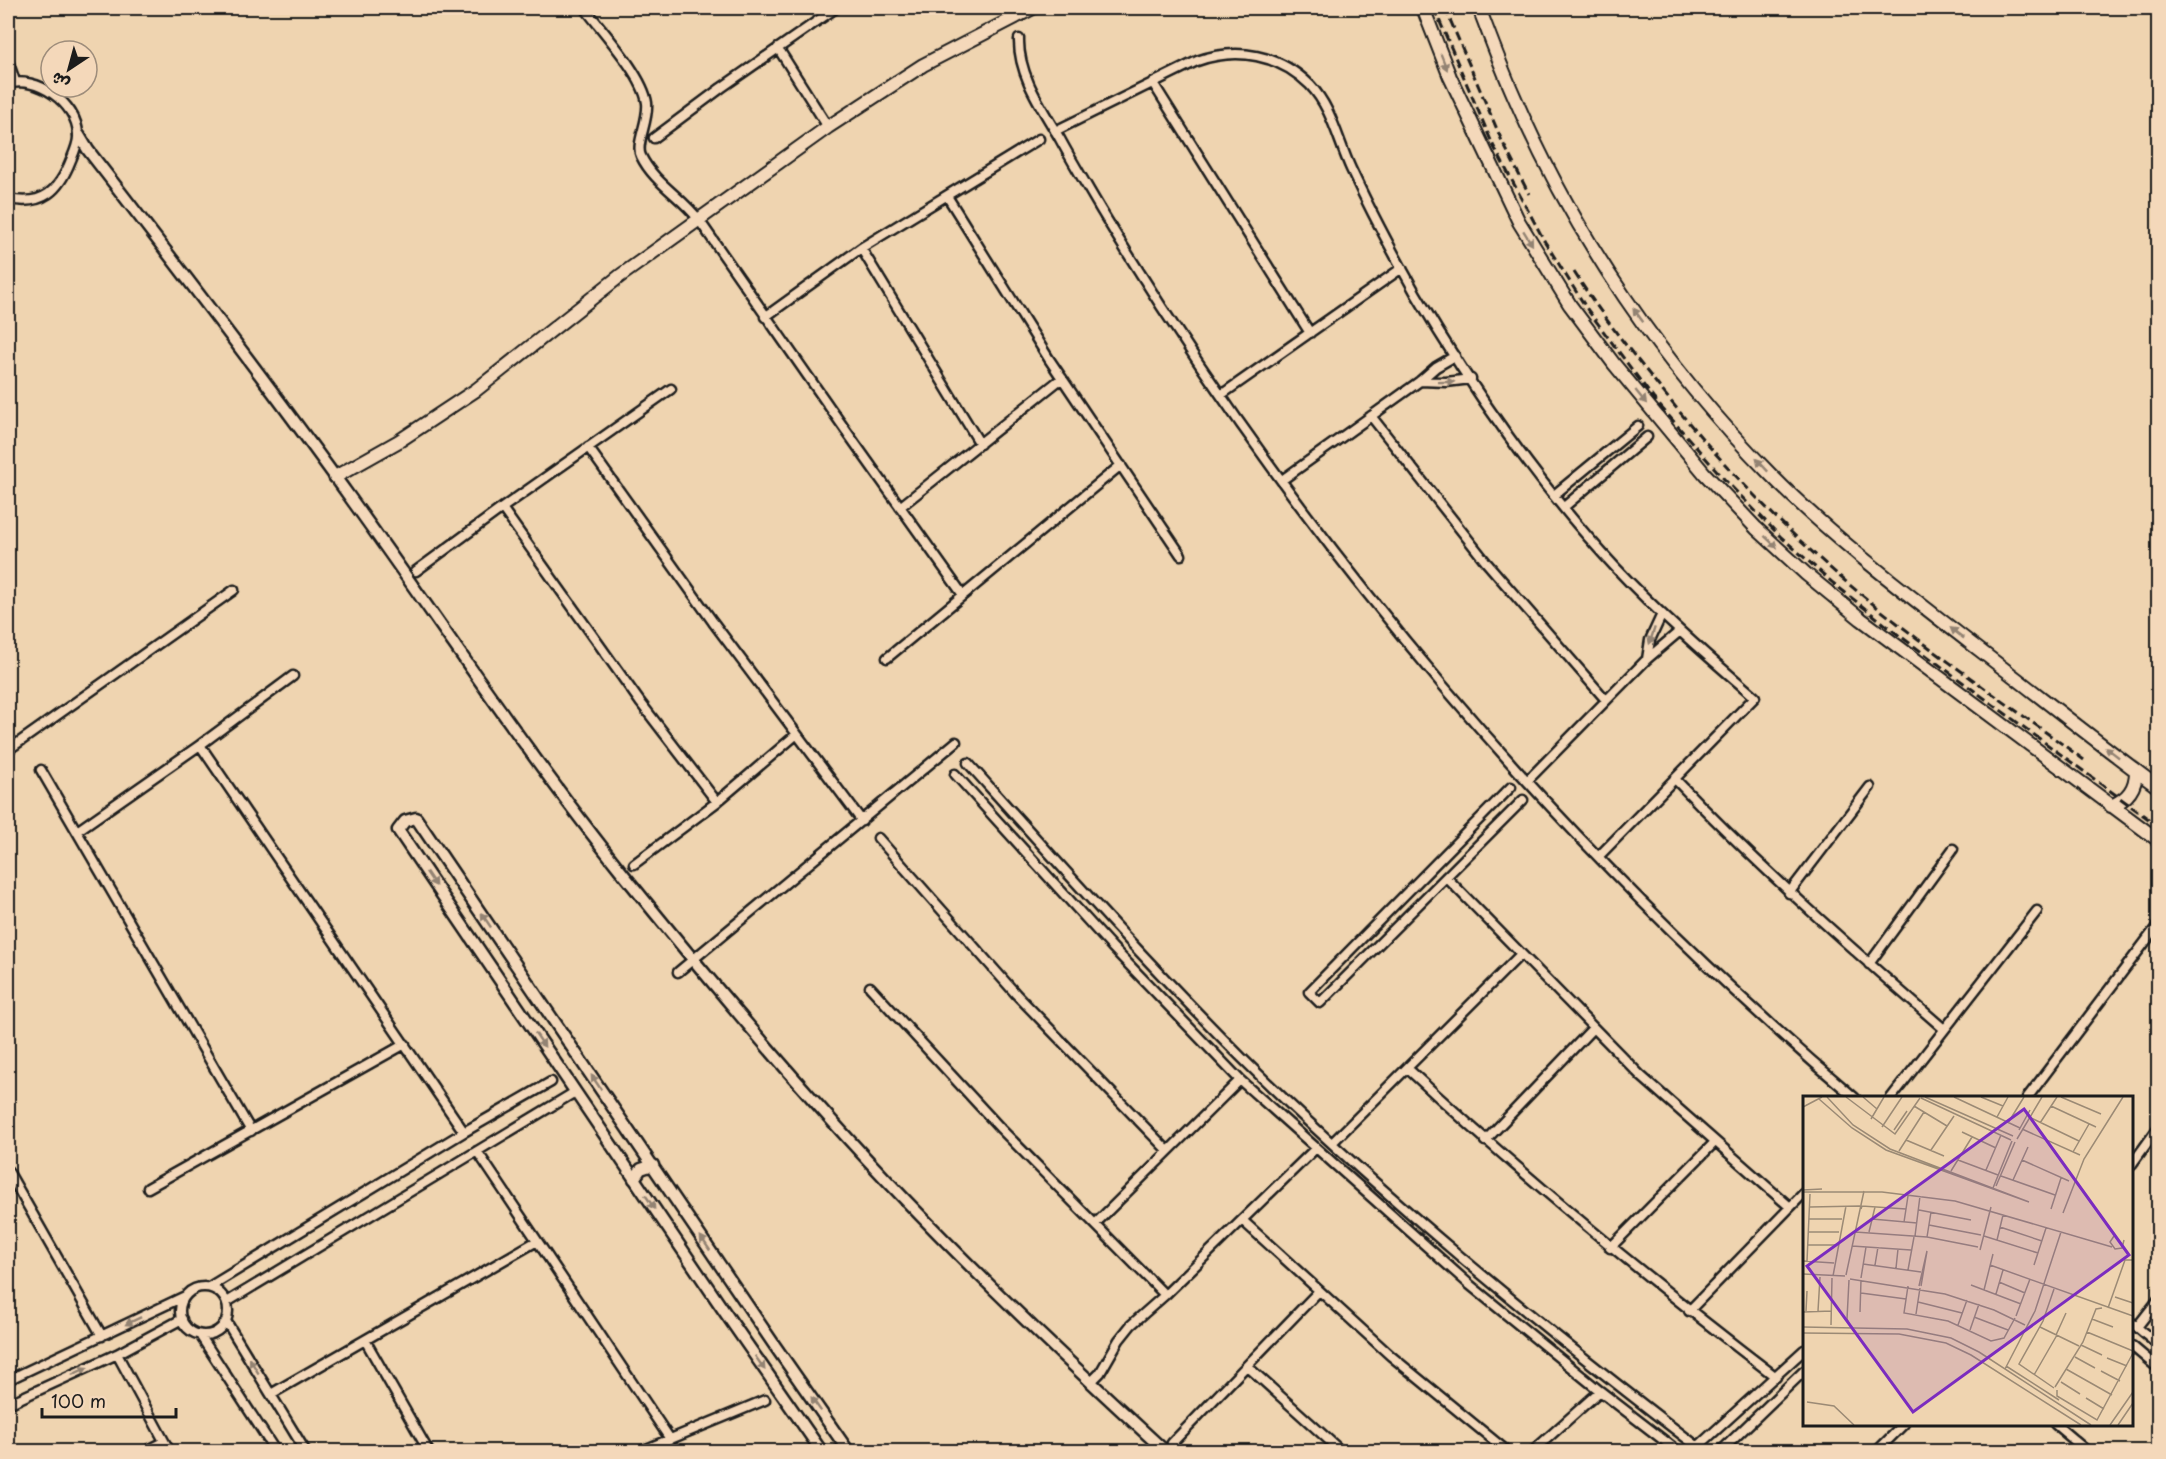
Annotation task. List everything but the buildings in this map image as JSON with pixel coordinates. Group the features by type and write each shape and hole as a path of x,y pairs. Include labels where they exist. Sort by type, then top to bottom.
{"main road":[{"path":"335,477 399,441 476,390 597,293 828,127 923,65 1033,8"},
{"path":"1423,8 1450,77 1525,231 1576,313 1614,364 1706,474 1772,543 1861,619 2112,806 2158,837"},
{"path":"1479,8 1514,97 1547,166 1584,233 1637,315 1670,360 1719,419 1771,475 1826,528 1868,564 2158,787"},
{"path":"2112,806 2130,793 2136,778 2136,771"}],"street":[{"path":"585,8 636,76 644,92 647,117 638,146 640,155 660,181 699,220 765,317 963,595"},
{"path":"654,138 837,8"},
{"path":"1019,39 1021,59 1029,82 1055,131 1135,264 1221,395 1282,480 1392,622 1527,780 1655,916 1719,977 1853,1096"},
{"path":"778,48 828,127"},
{"path":"1055,131 1197,61 1230,54 1264,57 1294,72 1312,87 1326,106 1365,199 1402,268 1455,356 1504,428 1563,507 1617,570 1680,631 1755,697 1599,856"},
{"path":"8,61 11,82 33,84 57,97 69,110 88,150 184,274 335,477 499,710 561,794 694,960 851,1142 998,1293 1091,1382 1169,1447 1318,1292"},
{"path":"1153,82 1310,333"},
{"path":"9,199 27,201 53,192 68,169 79,135"},
{"path":"765,317 861,249 1039,139"},
{"path":"946,196 1062,378 1181,555"},
{"path":"861,249 980,444"},
{"path":"1221,395 1402,268"},
{"path":"1282,480 1420,381 1436,367 1455,356"},
{"path":"900,507 1062,378"},
{"path":"1420,381 1446,382 1471,379"},
{"path":"417,571 671,389"},
{"path":"1371,416 1492,570 1606,700"},
{"path":"1554,495 1638,426"},
{"path":"1563,507 1647,437"},
{"path":"588,447 667,559 862,821"},
{"path":"887,657 1121,465"},
{"path":"502,508 627,684 717,802"},
{"path":"8,750 234,590"},
{"path":"1647,659 1650,640 1662,614"},
{"path":"1527,780 1647,659 1680,631"},
{"path":"77,831 200,745 293,676"},
{"path":"634,864 717,802 797,734"},
{"path":"678,972 956,742"},
{"path":"200,745 464,1132"},
{"path":"968,763 1148,962 1243,1059 1332,1143 1494,1286 1695,1449 1803,1351"},
{"path":"41,770 250,1131"},
{"path":"955,774 1112,947 1240,1080 1470,1285 1678,1452"},
{"path":"1675,778 1789,893 1944,1029"},
{"path":"1511,787 1309,992 1320,1003 1523,800"},
{"path":"1789,893 1870,788"},
{"path":"988,811 1001,800"},
{"path":"822,1452 398,830 405,821 416,818 849,1452"},
{"path":"1474,825 1486,837"},
{"path":"878,838 1016,994 1168,1151"},
{"path":"1869,964 1953,849"},
{"path":"1446,877 1641,1076 1714,1143 1790,1207"},
{"path":"1893,1096 2037,911"},
{"path":"2029,1096 2158,925"},
{"path":"1332,1143 1521,954"},
{"path":"870,987 948,1073 1165,1295"},
{"path":"1485,1141 1593,1028"},
{"path":"148,1188 405,1044"},
{"path":"1407,1068 1485,1141 1610,1248 1776,1377"},
{"path":"1095,1224 1240,1080"},
{"path":"209,1287 464,1132 551,1082"},
{"path":"227,1302 575,1092"},
{"path":"2133,1163 2158,1128"},
{"path":"1610,1248 1714,1143"},
{"path":"1091,1382 1107,1362 1124,1332 1316,1148"},
{"path":"477,1151 670,1439"},
{"path":"634,1179 641,1169 653,1165"},
{"path":"8,1171 102,1336"},
{"path":"1689,1311 1803,1194"},
{"path":"1242,1221 1318,1292 1508,1452"},
{"path":"271,1394 537,1241"},
{"path":"8,1380 186,1296 198,1287 209,1287 218,1290 227,1302 229,1311 223,1326 213,1334 200,1335"},
{"path":"186,1296 180,1307 182,1319 189,1329 200,1335 276,1452"},
{"path":"2158,1300 2134,1325 2158,1345"},
{"path":"8,1404 117,1354 182,1319"},
{"path":"226,1321 306,1452"},
{"path":"365,1340 429,1452"},
{"path":"2133,1347 2158,1368"},
{"path":"117,1354 170,1452"},
{"path":"1247,1366 1342,1452"},
{"path":"1720,1452 1803,1372"},
{"path":"1532,1452 1600,1391"},
{"path":"639,1452 765,1400"},
{"path":"1641,1423 1652,1412"},
{"path":"1876,1452 1903,1426"},
{"path":"2056,1426 2088,1452"},
{"path":"144,1452 164,1442"}],"railway":[{"path":"1434,8 1493,145 1545,242 1587,309 1653,398 1725,480 1780,536 1833,583 1896,633 2158,826"},
{"path":"1445,8 1502,141 1529,194"},
{"path":"1574,272 1619,337 1697,432 1747,488 1828,567 1913,635 2084,760"}]}
